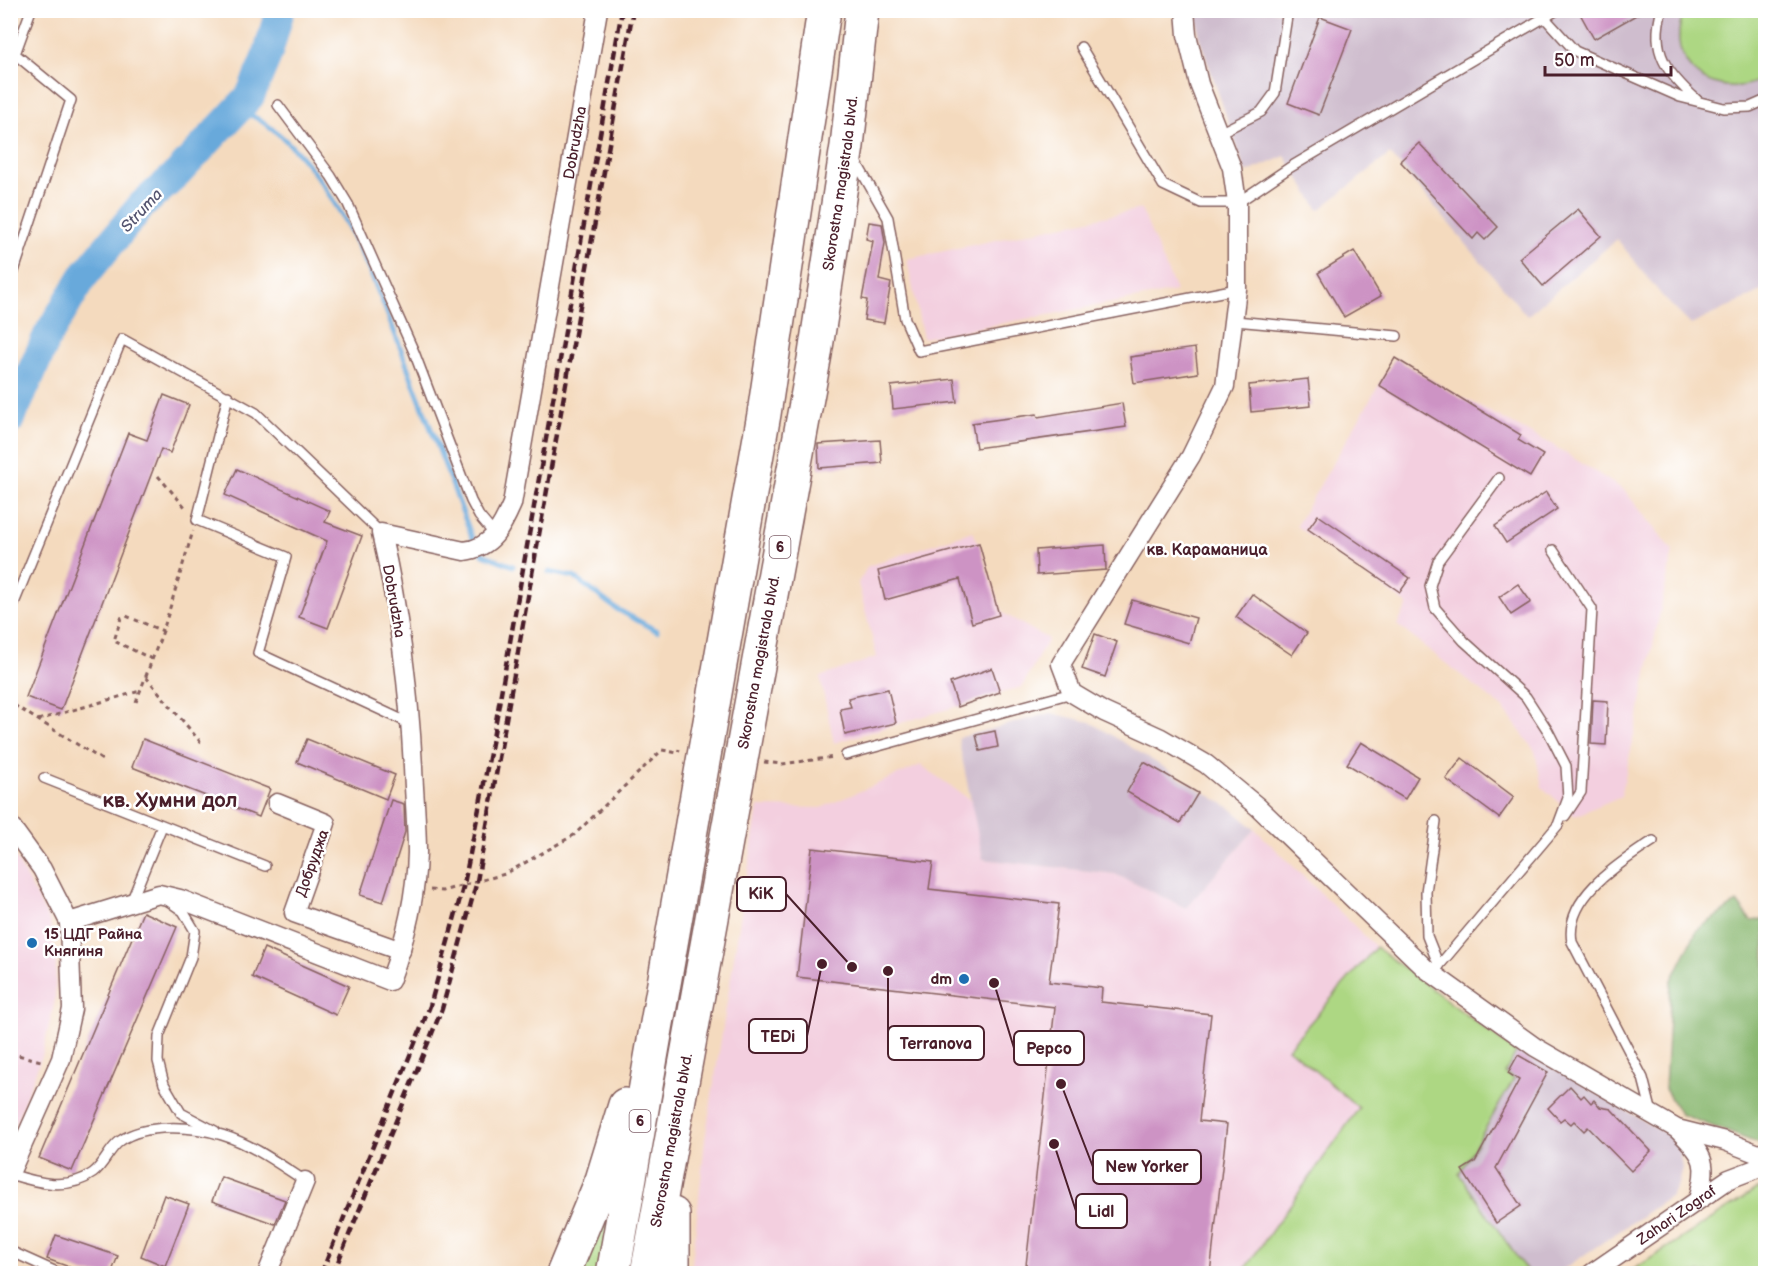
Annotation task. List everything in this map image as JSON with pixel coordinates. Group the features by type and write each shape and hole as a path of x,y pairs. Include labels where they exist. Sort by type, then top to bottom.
{"highway":[{"name":"6","path":"614,1274 764,414 824,10"},
{"name":"Skorostna magistrala blvd.","path":"647,1274 815,354 847,146 862,10"},
{"path":"563,1274 602,1180 669,969"},
{"path":"672,1134 673,1274"}],"street":[{"name":"Dobrudzha","path":"484,544 512,504 598,10"},
{"path":"1185,10 1187,35 1199,84 1233,168 1236,203 1237,289 1235,321 1225,386 1191,456 1061,664 1071,693 1104,712 1161,738 1206,764 1258,807 1436,970 1535,1047 1677,1129 1698,1150 1706,1171 1698,1200"},
{"name":"Dobrudzha","path":"159,894 180,899 390,981 401,951 414,889 417,854 411,724 397,604 381,533"},
{"path":"381,533 464,551 484,544"},
{"name":"Добруджа","path":"277,804 326,822 294,913 401,951"},
{"path":"10,825 42,869 69,922 72,1009 58,1066 10,1174"},
{"path":"69,922 159,894"},
{"path":"1677,1129 1725,1141 1766,1157"},
{"name":"Zahari Zograf","path":"1591,1274 1729,1179 1766,1165"},
{"path":"267,1274 305,1181"}],"lane":[{"path":"10,283 71,100 15,54 32,10"},
{"path":"1219,133 1261,112 1275,93 1288,10"},
{"path":"1081,47 1163,185 1201,203 1236,203 1289,168 1557,10"},
{"path":"1662,10 1658,23 1660,53 1671,77 1697,100"},
{"path":"1545,18 1575,51 1680,97 1724,108 1750,107 1766,100"},
{"path":"278,105 332,176 348,204 414,352 471,501 479,516 484,544"},
{"path":"847,146 888,218 905,319 919,351 1237,289"},
{"path":"1235,321 1397,336"},
{"path":"10,613 122,339 256,412 381,533"},
{"path":"228,396 197,520 285,557 258,653 411,724"},
{"path":"1499,478 1438,561 1430,586 1435,608 1464,641 1526,697 1548,731 1566,766 1568,798 1558,825"},
{"path":"1436,970 1558,825 1581,792 1592,609 1553,550"},
{"path":"846,755 1071,693"},
{"path":"44,778 266,866"},
{"path":"1436,821 1426,892 1427,936 1436,970"},
{"path":"131,902 162,826"},
{"path":"1653,841 1610,870 1573,913 1569,927 1572,942 1643,1078 1653,1115"},
{"path":"159,894 183,911 195,931 191,957 159,1035 158,1061 164,1084 182,1113 264,1154 305,1181"},
{"path":"10,1174 41,1184 69,1184 94,1172 118,1142 137,1132 161,1127 221,1134"},
{"path":"10,1251 61,1274"}],"path":[{"path":"135,702 163,631 197,520 158,476"},
{"path":"152,659 114,641 122,618 126,616 163,631"},
{"path":"146,676 203,745"},
{"path":"38,720 140,691"},
{"path":"10,713 14,705 105,761"},
{"path":"414,889 442,891 505,874 574,835 662,750 678,753"},
{"path":"763,762 782,765 846,755"},
{"path":"10,1053 58,1066"}],"shaded area":[{"path":"1197,11 1765,11 1765,289 1691,325 1663,297 1617,239 1527,316 1390,154 1319,210 1285,156 1246,173 1199,37"},
{"path":"1141,209 1176,291 923,338 907,259"},
{"path":"1390,366 1469,401 1551,444 1624,490 1673,551 1621,796 1575,816 1542,787 1535,751 1503,708 1397,625 1408,605 1296,526"},
{"path":"973,531 1003,613 1048,639 1022,687 834,743 820,677 877,657 858,583 868,566"},
{"path":"1051,713 1090,722 1230,808 1255,829 1186,908 1115,874 983,859 958,738"},
{"path":"921,765 973,802 983,859 1115,874 1186,908 1255,829 1376,947 1288,1048 1359,1108 1246,1266 1253,1273 691,1274 705,1140 758,807 821,808"},
{"name":"15 ЦДГ Райна Княгиня","path":"11,849 50,922 56,964 55,1000 42,1056 11,1135"},
{"path":"1524,1051 1668,1135 1679,1150 1682,1168 1678,1184 1671,1196 1556,1274 1528,1273 1459,1174 1514,1079 1505,1073 1516,1052"}],"green space":[{"path":"1684,11 1765,11 1765,76 1741,86 1728,86 1704,79 1694,71 1685,61 1679,43 1679,29"},
{"path":"1737,902 1751,921 1765,919 1765,1146 1680,1114 1665,1089 1671,982 1697,930"},
{"path":"1376,947 1516,1052 1505,1073 1514,1079 1459,1174 1528,1273 1253,1274 1246,1267 1359,1108 1288,1048"},
{"path":"623,1161 604,1273 579,1274"},
{"path":"1765,1188 1765,1273 1628,1273 1756,1190"}],"building":[{"path":"1578,10 1645,10 1594,39"},
{"path":"1320,17 1352,29 1319,115 1288,103"},
{"path":"1419,143 1498,227 1485,240 1478,233 1473,239 1400,161"},
{"path":"1578,209 1601,236 1543,286 1519,258"},
{"path":"869,222 882,224 885,243 879,280 891,283 884,323 864,320 867,300 862,299 873,241 866,239"},
{"path":"1354,251 1381,296 1344,317 1318,273"},
{"path":"1195,348 1198,373 1134,383 1130,357"},
{"path":"1395,358 1521,435 1518,440 1543,455 1530,477 1379,385"},
{"path":"954,379 957,402 893,409 891,386"},
{"path":"1308,379 1311,406 1251,412 1249,385"},
{"path":"164,395 189,405 170,453 161,449 61,710 26,697 128,433 147,440"},
{"path":"1122,403 1126,427 976,448 972,423 1037,414 1038,417"},
{"path":"880,440 882,463 819,468 818,444"},
{"path":"237,469 330,511 325,522 362,536 328,628 299,617 327,541 225,495"},
{"path":"1546,492 1557,509 1506,543 1495,526"},
{"path":"1318,515 1410,578 1400,592 1308,529"},
{"path":"979,543 999,615 972,623 960,579 885,600 878,571"},
{"path":"1105,545 1106,570 1037,575 1036,550"},
{"path":"1518,584 1531,602 1511,615 1499,597"},
{"path":"1252,594 1307,633 1292,655 1236,617"},
{"path":"1132,600 1196,618 1189,643 1124,624"},
{"path":"1095,634 1117,642 1105,677 1082,669"},
{"path":"992,668 1000,692 958,707 950,683"},
{"path":"888,689 896,723 845,735 840,709 851,707 848,698"},
{"path":"1593,700 1608,701 1606,745 1591,744"},
{"path":"995,731 998,747 980,751 976,735"},
{"path":"143,739 270,789 259,817 132,767"},
{"path":"307,739 395,775 386,799 297,762"},
{"path":"1361,742 1418,777 1405,799 1347,764"},
{"path":"1462,758 1514,797 1499,818 1446,779"},
{"path":"1144,762 1198,793 1180,823 1127,792"},
{"path":"391,800 404,804 405,832 383,902 360,895"},
{"path":"812,848 933,862 929,889 1059,904 1049,982 1102,988 1101,1002 1211,1014 1199,1121 1227,1124 1210,1274 1025,1274 1055,1007 797,977"},
{"path":"143,912 177,927 72,1171 39,1158"},
{"path":"264,948 349,986 336,1015 252,977"},
{"path":"1518,1055 1548,1072 1496,1168 1521,1206 1496,1223 1462,1170 1475,1162 1519,1080 1508,1073"},
{"path":"1570,1086 1581,1098 1584,1095 1591,1103 1594,1100 1600,1107 1611,1109 1651,1151 1631,1171 1588,1127 1584,1131 1574,1121 1571,1124 1564,1118 1560,1121 1548,1108"},
{"path":"221,1177 285,1200 275,1224 212,1201"},
{"path":"164,1195 189,1204 165,1266 141,1256"},
{"path":"56,1235 118,1256 111,1274 89,1274 47,1259"}],"waterway":[{"name":"Struma","path":"10,420 48,335 83,277 142,205 177,174 250,96 268,53 280,10"},
{"path":"238,109 271,128 301,156 327,191 350,230 370,272 474,543 483,554 513,566"},
{"path":"549,572 574,577 615,608 657,631"}],"railway":[{"path":"321,1274 430,1006 464,884 493,738 622,10"},
{"path":"333,1274 442,1009 477,881 633,10"}],"place":[{"name":"15 ЦДГ Райна Княгиня","path":"32,943"},
{"name":"TEDi","path":"822,964"},
{"name":"KiK","path":"852,967"},
{"name":"Terranova","path":"888,971"},
{"name":"dm","path":"964,979"},
{"name":"Pepco","path":"994,983"},
{"name":"New Yorker","path":"1061,1084"},
{"name":"Lidl","path":"1054,1144"}],"district":[{"name":"кв. Караманица","path":"1207,549"},
{"name":"кв. Хумни дол","path":"170,800"}]}
